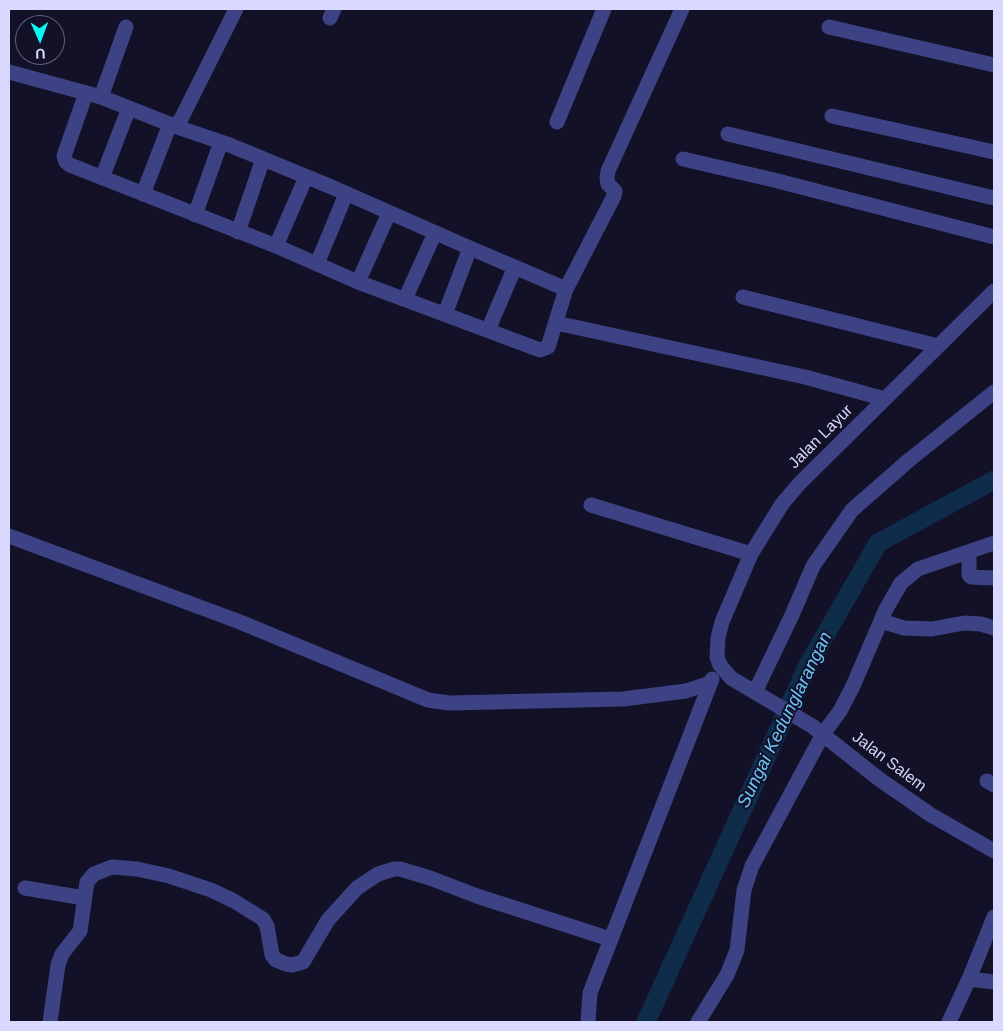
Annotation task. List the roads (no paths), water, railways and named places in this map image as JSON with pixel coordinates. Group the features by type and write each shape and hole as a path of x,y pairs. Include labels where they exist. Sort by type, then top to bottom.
{"street":[{"path":"145,195 173,126 236,9"},
{"path":"557,122 604,9"},
{"path":"86,93 64,159 70,165 276,246 358,282 540,350 548,347 566,289 614,196 615,191 608,184 608,170 682,9"},
{"path":"101,97 126,27"},
{"path":"829,27 994,65"},
{"path":"9,72 101,97 173,126 221,142 566,289"},
{"path":"102,178 130,108"},
{"path":"832,116 994,152"},
{"path":"728,134 994,198"},
{"path":"195,215 221,142"},
{"path":"238,232 263,159"},
{"path":"683,159 774,180 994,237"},
{"path":"276,246 306,177"},
{"path":"317,264 346,194"},
{"path":"358,282 389,213"},
{"path":"406,299 435,233"},
{"path":"445,314 470,248"},
{"path":"488,330 515,267"},
{"name":"Jalan Layur","path":"720,665 717,657 718,638 722,622 751,554 767,526 799,484 994,291"},
{"path":"743,297 938,346"},
{"path":"556,323 805,377 885,399"},
{"path":"760,695 812,566 852,510 908,461 994,392"},
{"path":"591,505 751,554"},
{"path":"9,536 240,622 428,700 448,702 623,699 686,691 710,683"},
{"path":"698,1022 727,975 737,950 744,890 752,866 817,730 840,711 881,621 901,583 918,569 994,542"},
{"path":"969,552 969,575 994,578"},
{"path":"881,621 904,628 932,629 964,623 980,624 994,628"},
{"path":"588,1022 590,993 710,683 720,665"},
{"name":"Jalan Salem","path":"720,665 731,678 817,730 909,800 993,849"},
{"path":"50,1022 58,965 62,954 80,931 85,886 89,878 112,868 137,868 169,876 219,894 246,908 263,920 267,926 272,955 281,962 292,965 303,962 328,920 357,888 378,874 394,869 430,878 477,896 610,939"},
{"path":"25,888 84,898"},
{"path":"949,1022 994,918"},
{"path":"969,979 994,982"}],"waterway":[{"name":"Sungai Kedunglarangan","path":"646,1022 808,665 878,543 994,480"}]}
